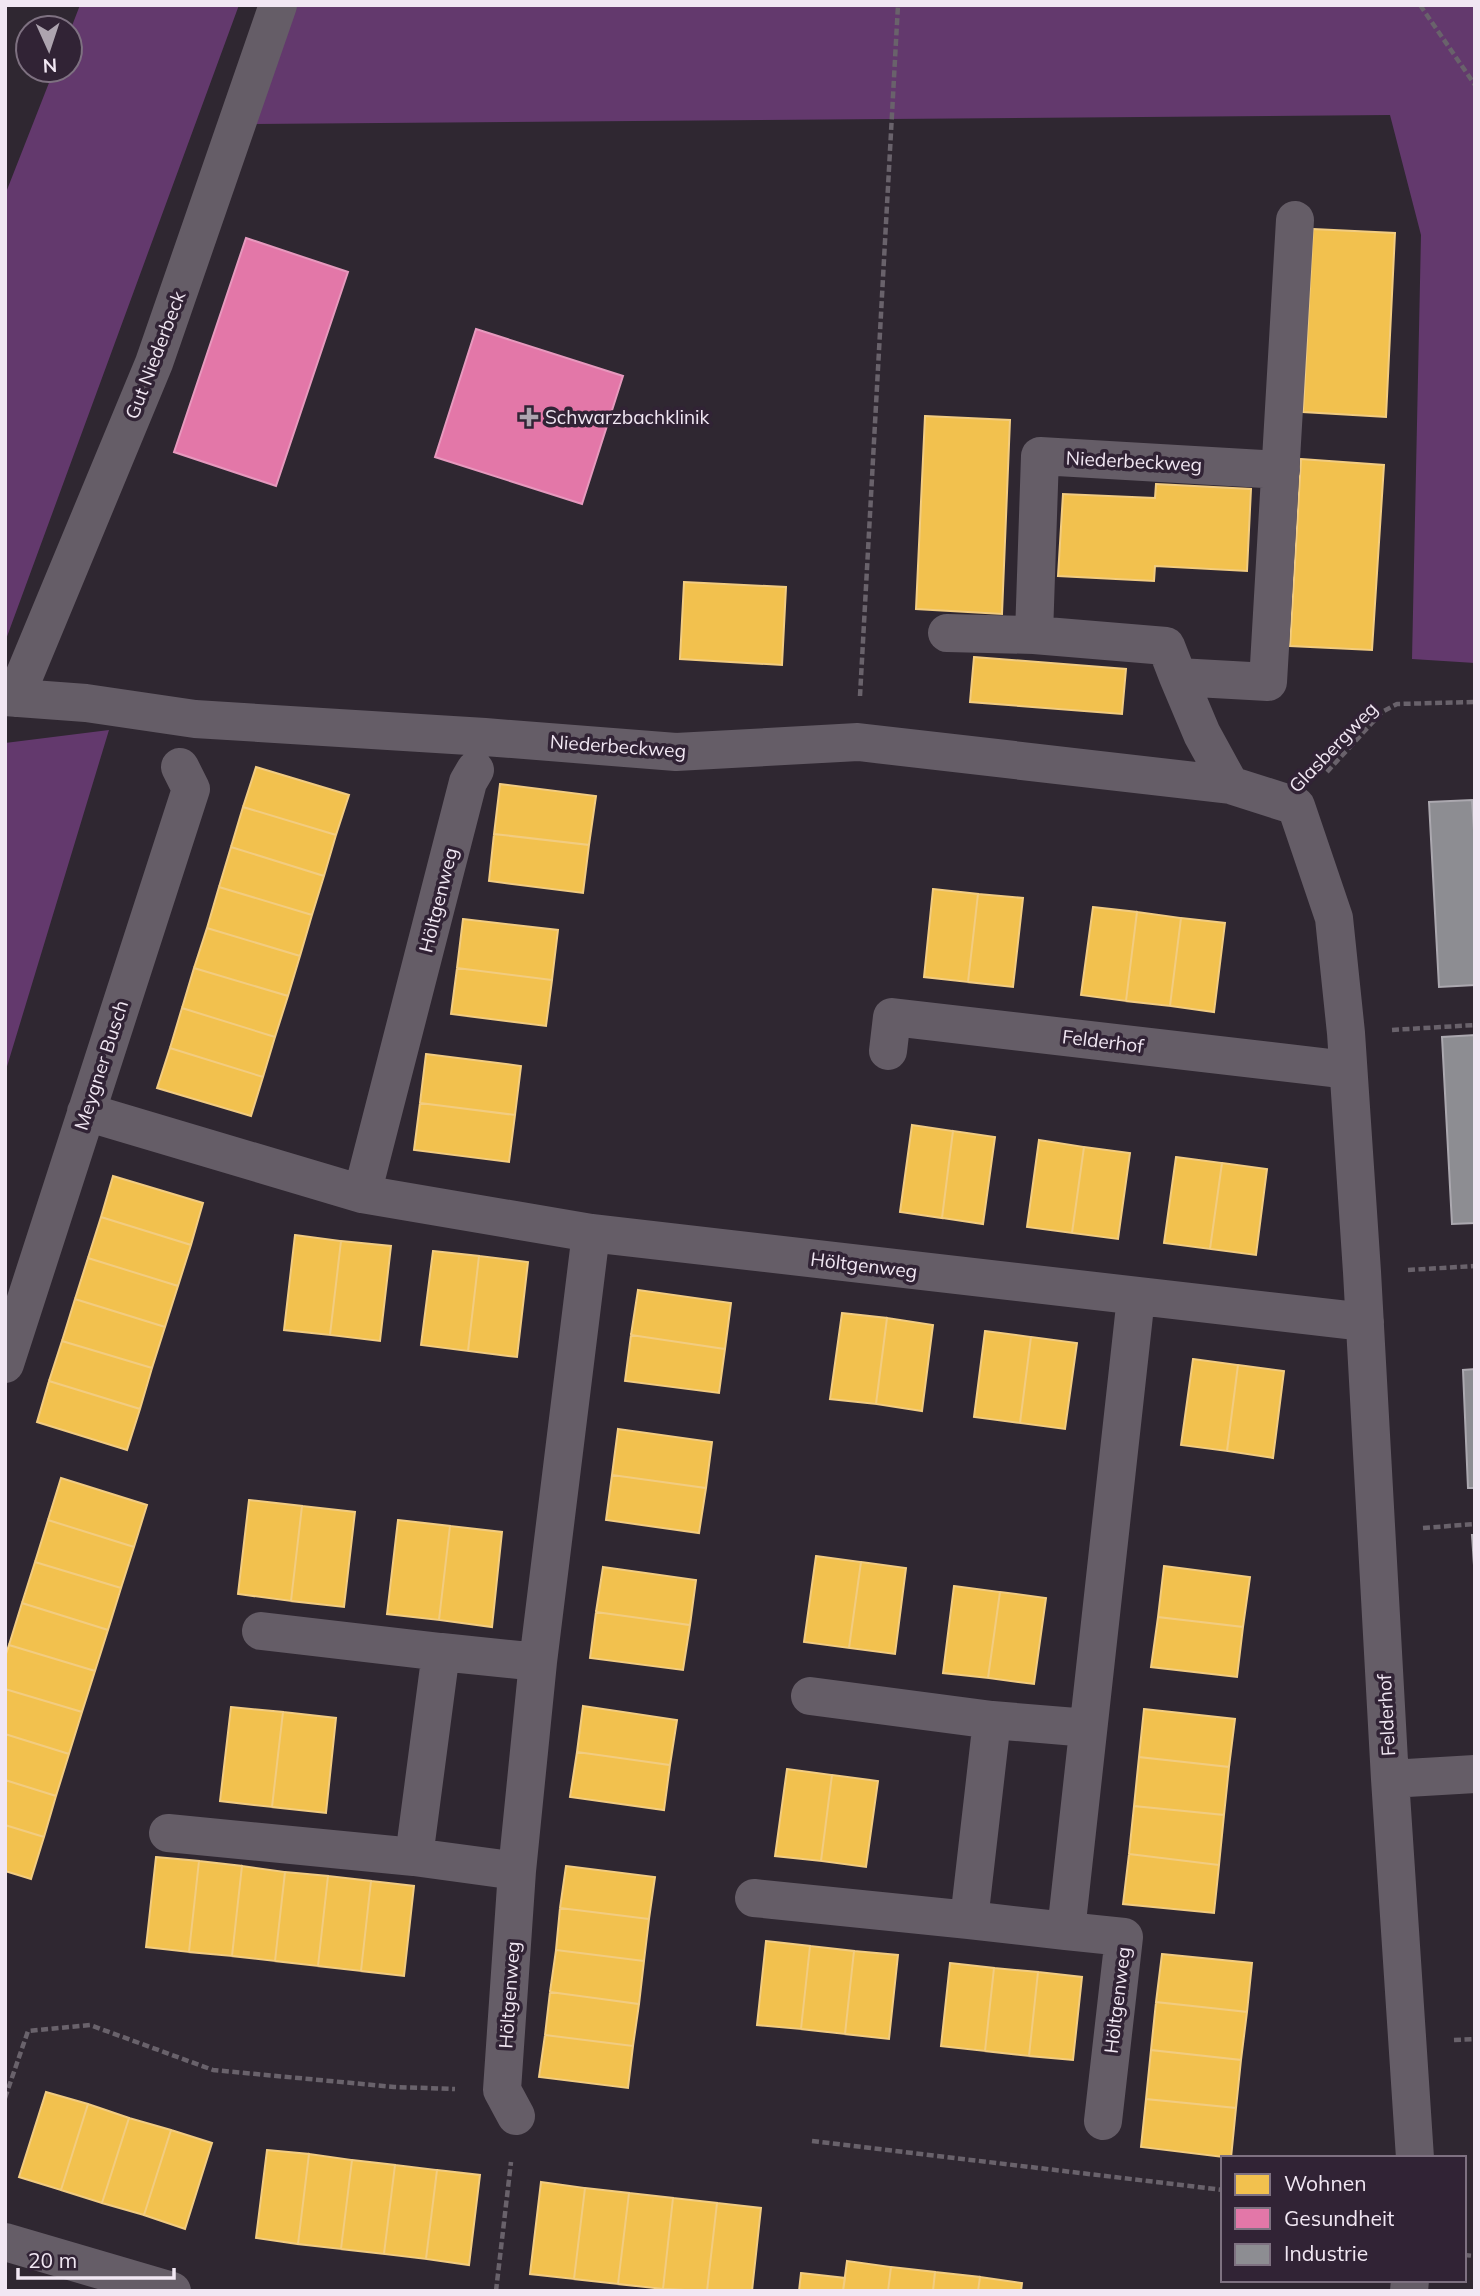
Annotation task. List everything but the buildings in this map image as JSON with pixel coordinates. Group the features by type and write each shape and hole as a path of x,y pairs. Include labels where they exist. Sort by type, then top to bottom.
{"street":[{"name":"Gut Niederbeck","path":"10,697 154,363 278,5"},
{"path":"1178,677 1268,681 1295,220"},
{"name":"Niederbeckweg","path":"1034,635 1041,456 1281,470"},
{"path":"947,633 1034,635 1166,646 1202,734 1230,785"},
{"name":"Niederbeckweg","path":"10,697 86,703 195,719 676,752 858,742 1230,785 1296,806"},
{"name":"Meygner Busch","path":"5,1364 191,789 180,767"},
{"name":"Höltgenweg","path":"362,1194 468,782 475,770"},
{"name":"Felderhof","path":"1296,806 1334,918 1346,1033 1415,2156"},
{"name":"Felderhof","path":"888,1051 892,1017 1348,1070"},
{"name":"Höltgenweg","path":"86,1112 362,1194 591,1233 1364,1322"},
{"name":"Höltgenweg","path":"509,2103 517,1871 538,1662 591,1233"},
{"path":"1066,1931 1136,1297"},
{"path":"261,1631 538,1662"},
{"path":"414,1857 441,1652"},
{"path":"810,1696 992,1720 1088,1728"},
{"path":"969,1920 992,1720"},
{"path":"1390,1779 1475,1774"},
{"path":"167,1833 414,1857 517,1871"},
{"name":"Höltgenweg","path":"754,1898 1124,1937 1103,2121"},
{"path":"5,2242 172,2291"}],"path":[{"path":"858,742 898,5"},
{"path":"1420,5 1475,85"},
{"name":"Glasbergweg","path":"1296,806 1382,712 1397,704 1475,702"},
{"path":"1346,1033 1475,1026"},
{"path":"1362,1272 1475,1266"},
{"path":"5,2098 28,2031 90,2025 213,2070 394,2087 509,2103 496,2291"},
{"path":"813,2141 1221,2190"}],"shaded area":[{"path":"80,5 239,5 5,642 5,195 49,84 84,84 84,14 77,14"},
{"path":"287,5 1475,5 1475,663 1412,659 1421,235 1390,115 243,124"},
{"path":"109,730 5,1073 5,743"}],"place":[{"name":"Schwarzbachklinik","path":"529,417"}]}
